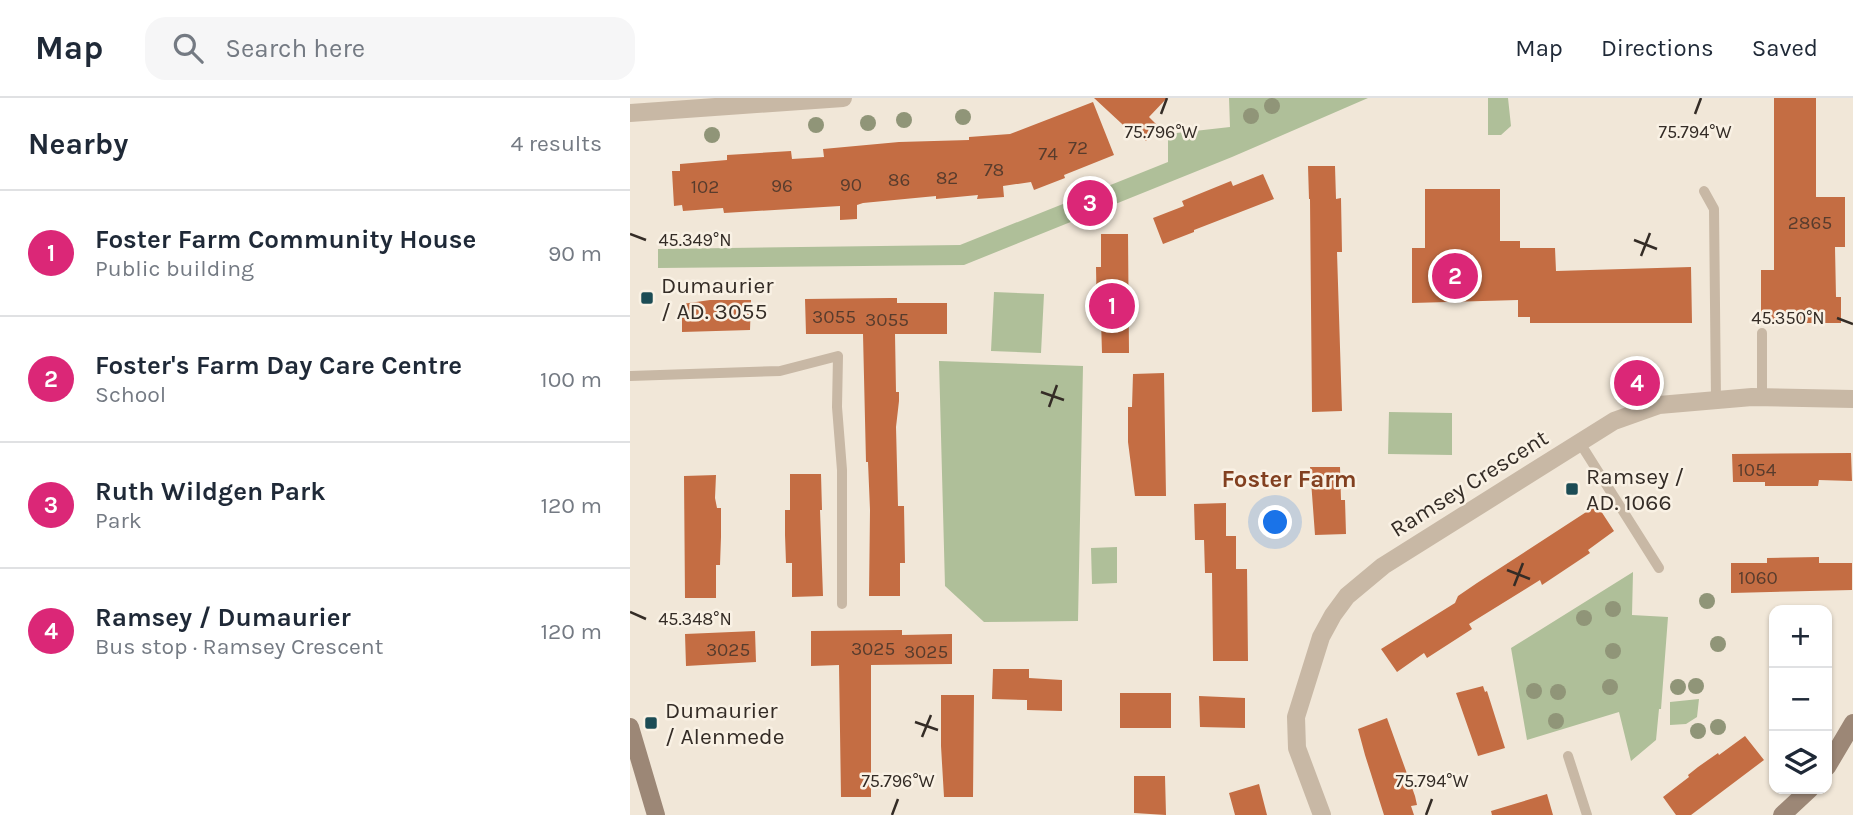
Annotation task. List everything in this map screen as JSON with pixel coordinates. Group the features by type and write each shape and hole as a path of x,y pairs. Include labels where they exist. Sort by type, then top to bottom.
{"street":[{"path":"630,113 843,98"},
{"name":"Ramsey Crescent","path":"1322,815 1297,748 1296,716 1321,637 1333,615 1347,596 1383,566 1614,421 1658,405 1762,397 1853,399"},
{"path":"1832,759 1853,723"},
{"path":"630,727 656,815"},
{"path":"1782,815 1805,794"}],"lane":[{"path":"1704,191 1714,209 1716,400"},
{"path":"1762,333 1762,397"},
{"path":"630,376 780,371 838,356 837,407 842,470 842,604"},
{"path":"1580,443 1659,568"},
{"path":"1568,756 1587,815"}],"green space":[{"path":"1229,98 1368,98 1232,157 964,265 658,268 658,249 960,245 1168,162 1168,134 1230,127"},
{"path":"1488,98 1508,98 1511,126 1501,135 1488,135"},
{"path":"994,292 1044,294 1041,353 991,351"},
{"path":"939,361 1083,366 1078,621 984,622 945,586"},
{"path":"1389,412 1452,413 1452,455 1388,454"},
{"path":"1117,547 1117,583 1092,584 1091,548"},
{"path":"1633,572 1632,615 1668,617 1656,740 1631,761 1619,712 1527,740 1511,648"},
{"path":"1699,699 1697,717 1686,724 1670,725 1670,702"}],"building":[{"path":"1094,98 1167,98 1149,117 1159,127 1146,141 1137,134 1135,136"},
{"path":"1774,98 1816,98 1816,197 1845,197 1845,247 1835,247 1836,297 1841,297 1841,323 1761,323 1761,270 1774,270"},
{"path":"1093,102 1114,155 1034,190 1031,182 1003,186 1004,197 977,199 978,195 936,199 936,196 863,203 857,205 857,219 840,220 840,206 724,213 723,208 683,211 682,205 674,206 672,171 680,171 680,164 727,160 727,155 791,151 792,159 824,157 823,149 899,142 969,140 969,137 1010,134"},
{"path":"1308,166 1335,166 1336,199 1341,198 1342,252 1337,252 1342,411 1312,412"},
{"path":"1263,174 1274,199 1163,244 1153,218 1184,206 1182,201 1231,181 1233,186"},
{"path":"1425,189 1500,189 1500,241 1520,241 1520,248 1555,248 1556,271 1691,267 1692,323 1530,323 1530,317 1518,317 1518,300 1412,303 1412,248 1425,248"},
{"path":"1101,234 1128,234 1129,353 1102,353 1101,320 1097,321 1096,267 1101,267"},
{"path":"897,298 897,303 947,303 947,334 895,334 896,392 899,392 896,427 898,506 904,506 905,563 900,563 900,596 869,596 870,510 863,334 806,334 805,299"},
{"path":"710,300 751,300 750,330 682,332 682,304"},
{"path":"1164,373 1166,496 1135,496 1128,442 1128,407 1132,407 1133,374"},
{"path":"1851,453 1852,481 1819,480 1818,486 1765,486 1765,482 1733,482 1732,454"},
{"path":"1310,467 1340,467 1346,534 1315,535"},
{"path":"790,474 821,474 823,596 792,597 792,563 786,563 785,535 785,510 790,510"},
{"path":"716,475 715,498 717,508 721,508 721,537 720,565 716,565 716,598 685,598 684,476"},
{"path":"1226,503 1226,536 1236,536 1236,569 1247,569 1248,661 1213,661 1212,573 1205,573 1204,540 1195,540 1194,504"},
{"path":"1597,505 1614,531 1588,550 1590,553 1542,585 1540,580 1469,624 1472,629 1427,658 1424,653 1397,672 1381,649 1455,603 1458,596"},
{"path":"1819,557 1819,563 1852,563 1852,590 1731,593 1731,563 1767,563 1767,558"},
{"path":"902,630 902,635 952,634 952,664 871,665 871,797 841,797 839,665 811,666 811,631"},
{"path":"755,631 756,662 686,666 685,634"},
{"path":"993,669 1029,669 1029,678 1062,680 1062,711 1027,710 1027,700 992,699"},
{"path":"1483,686 1505,748 1478,756 1456,693"},
{"path":"1120,693 1171,693 1171,728 1120,728"},
{"path":"941,695 974,695 973,797 944,797"},
{"path":"1199,696 1245,698 1245,728 1200,727"},
{"path":"1387,718 1415,796 1417,805 1411,806 1414,815 1384,815 1365,755 1358,729"},
{"path":"1745,736 1764,760 1691,815 1676,815 1663,797 1698,767"},
{"path":"1134,776 1165,776 1166,815 1134,813"},
{"path":"1259,784 1267,815 1235,815 1229,793"},
{"path":"1547,794 1553,815 1492,815 1491,811"}],"place":[{"name":"Ruth Wildgen Park","path":"1090,203"},
{"name":"Foster's Farm Day Care Centre","path":"1455,276"},
{"name":"Dumaurier / AD. 3055","path":"647,298"},
{"name":"Foster Farm Community House","path":"1112,306"},
{"name":"Ramsey / Dumaurier","path":"1637,383"},
{"name":"Ramsey / AD. 1066","path":"1572,489"},
{"name":"Dumaurier / Alenmede","path":"651,723"}],"district":[{"name":"Foster Farm","path":"1289,479"}]}
